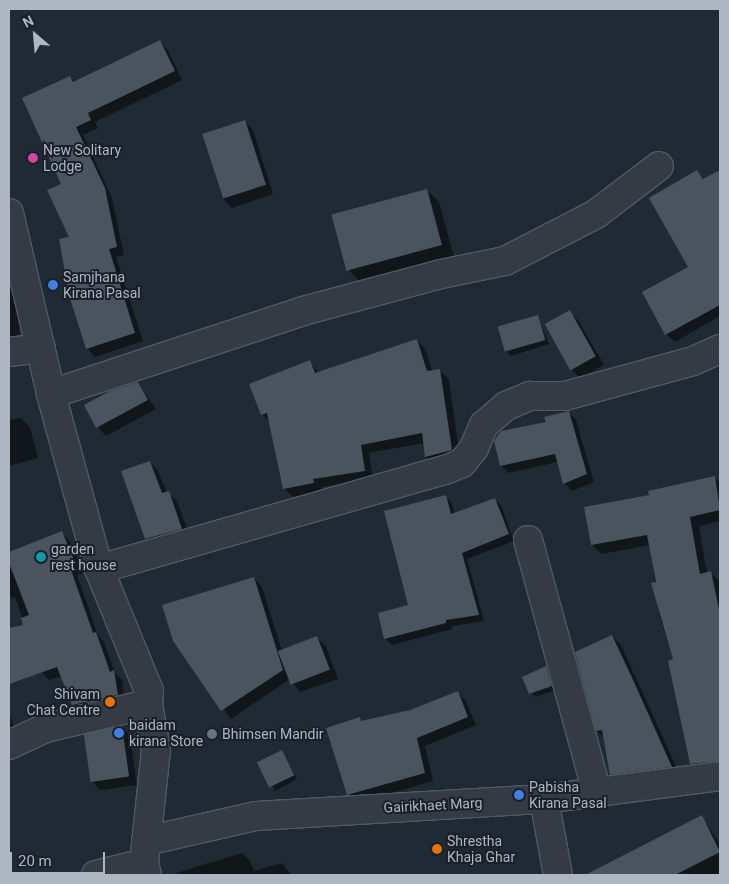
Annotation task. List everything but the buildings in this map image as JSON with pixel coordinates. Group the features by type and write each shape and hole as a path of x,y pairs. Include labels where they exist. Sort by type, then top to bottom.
{"street":[{"path":"51,394 303,311 441,274 505,261 596,214 659,166"},
{"path":"9,213 51,394 99,569 149,691 148,704 156,750 146,860"},
{"path":"9,352 41,348"},
{"path":"99,569 445,470 462,463 474,448 484,425 506,406 530,396 566,396 693,360 720,349"},
{"path":"528,540 597,793"},
{"path":"9,745 45,728 148,704"},
{"name":"Gairikhaet Marg","path":"96,875 146,860 256,816 544,799 720,776"},
{"path":"544,799 558,875"}],"place":[{"name":"New Solitary Lodge","path":"33,158"},
{"name":"Samjhana Kirana Pasal","path":"53,285"},
{"name":"garden rest house","path":"41,557"},
{"name":"Shivam Chat Centre","path":"110,702"},
{"name":"baidam kirana Store","path":"119,733"},
{"name":"Bhimsen Mandir","path":"212,734"},
{"name":"Pabisha Kirana Pasal","path":"519,795"},
{"name":"Shrestha Khaja Ghar","path":"437,849"}]}
